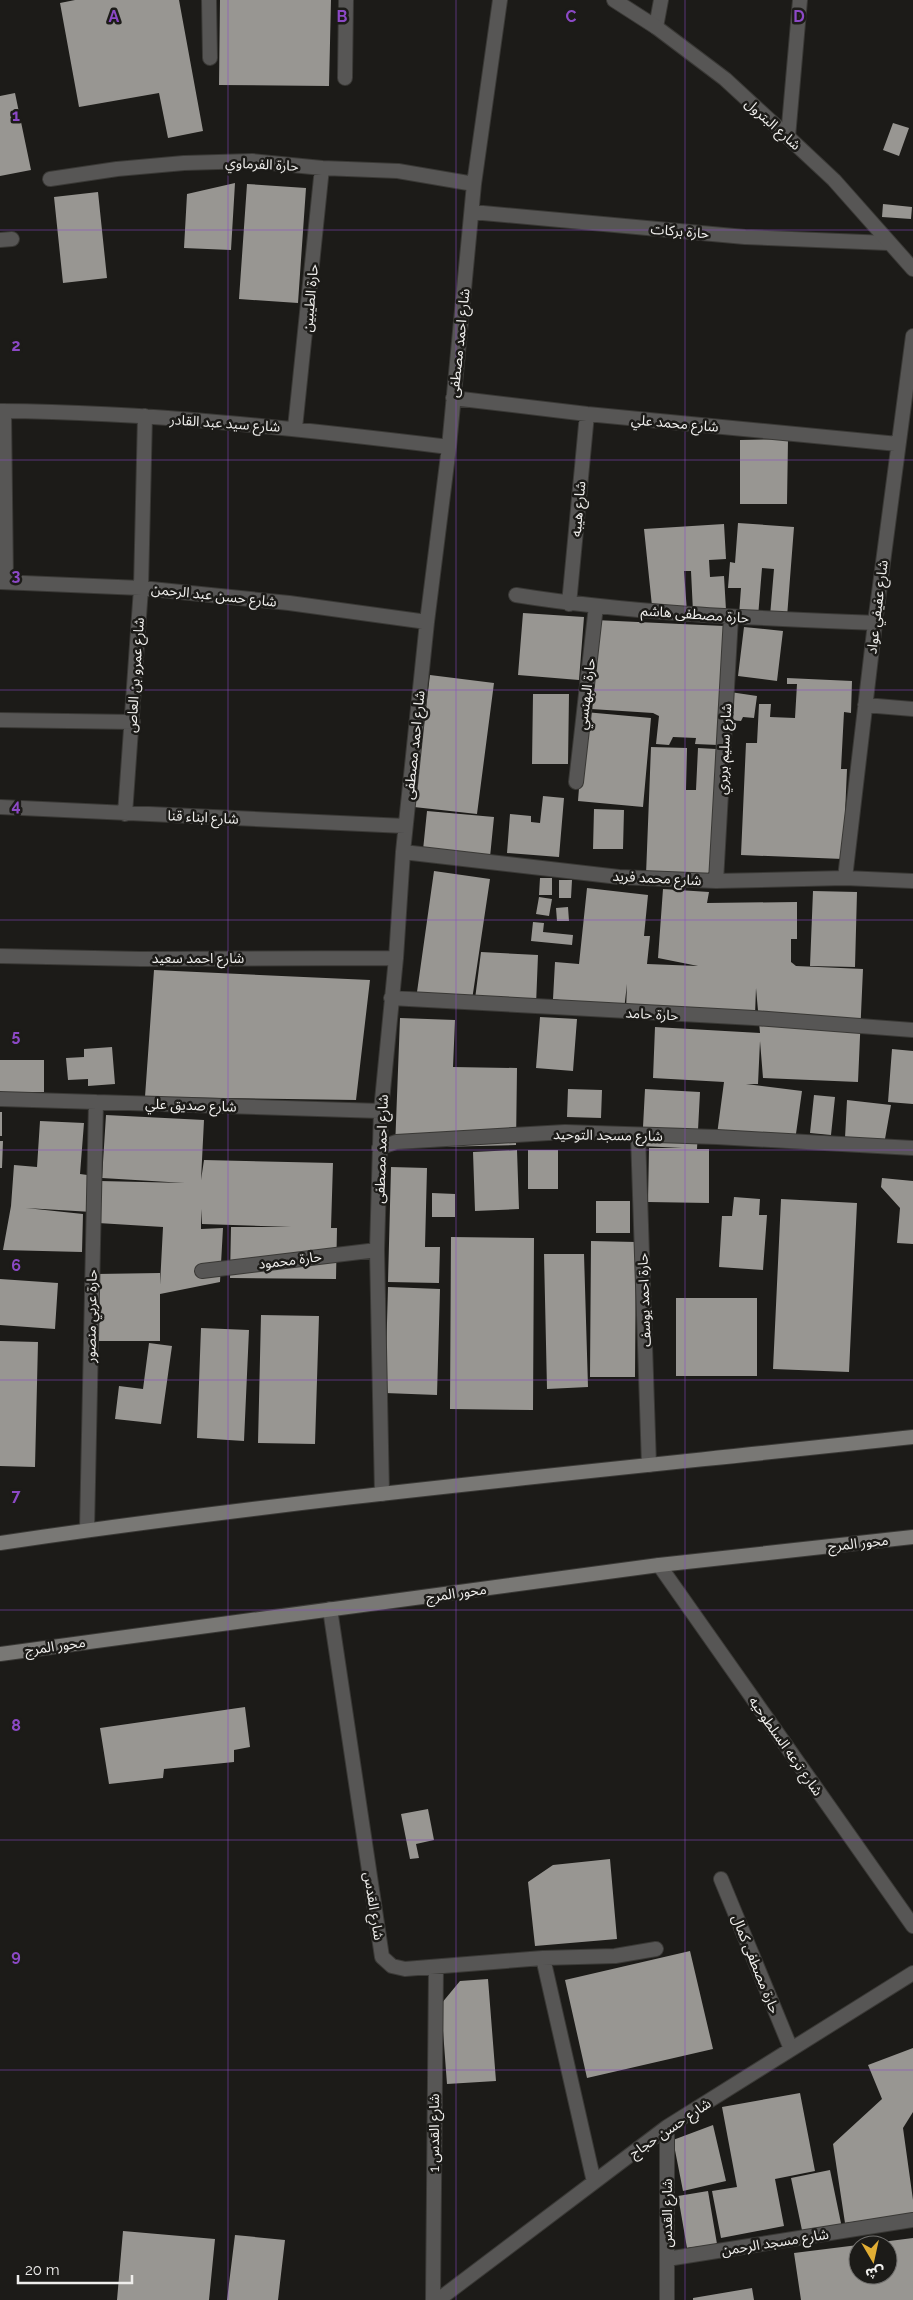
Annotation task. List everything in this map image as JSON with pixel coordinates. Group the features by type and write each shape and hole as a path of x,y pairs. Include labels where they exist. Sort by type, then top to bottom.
{"main road":[{"path":"0,1543 87,1530 382,1494 913,1437"},
{"name":"محور المرج","path":"0,1654 659,1565 913,1537"}],"street":[{"path":"209,0 210,58"},
{"path":"345,78 346,0"},
{"name":"شارع احمد مصطفى","path":"382,1494 377,1250 381,1111 396,958 405,826 427,622 449,447 474,184 500,0"},
{"name":"شارع البترول","path":"614,0 656,27 724,79 834,180 913,269"},
{"path":"656,27 661,0"},
{"path":"788,137 800,0"},
{"name":"حارة الفرماوي","path":"50,179 117,169 184,163 252,161 322,168 398,171 474,184"},
{"name":"حارة الطيبين","path":"295,428 322,168"},
{"name":"حارة بركات","path":"472,212 745,237 888,243"},
{"name":"شارع عفيفي عواد","path":"845,878 864,705 913,336"},
{"name":"شارع محمد علي","path":"453,398 587,414 898,444"},
{"path":"2,411 3,582"},
{"name":"شارع سيد عبد القادر","path":"2,411 145,416 295,428 449,447"},
{"name":"شارع هيبه","path":"569,604 587,414"},
{"name":"شارع عمرو بن العاص","path":"125,814 140,588 145,416"},
{"name":"شارع حسن عبد الرحمن","path":"3,582 140,588 289,603 427,622"},
{"name":"حارة مصطفى هاشم","path":"516,595 569,604 731,617 875,623"},
{"name":"حارة البهنسي","path":"576,782 596,606"},
{"name":"شارع سليم بربري","path":"716,882 731,617"},
{"path":"864,705 913,709"},
{"path":"0,720 132,722"},
{"name":"شارع ابناء قنا","path":"0,807 405,826"},
{"name":"شارع محمد فريد","path":"403,852 619,876 716,882 845,878 913,880"},
{"name":"شارع احمد سعيد","path":"0,956 396,958"},
{"name":"حارة حامد","path":"391,998 754,1018 913,1030"},
{"name":"شارع صديق علي","path":"0,1099 381,1111"},
{"name":"حارة عربي منصور","path":"87,1530 96,1102"},
{"name":"شارع مسجد التوحيد","path":"379,1148 396,1142 565,1132 913,1148"},
{"name":"حارة احمد يوسف","path":"638,1135 649,1465"},
{"name":"حارة محمود","path":"202,1271 377,1250"},
{"name":"شارع ترعه السلطوحيه","path":"659,1565 913,1926"},
{"name":"شارع القدس","path":"330,1609 382,1957 392,1966 405,1969 543,1958 615,1956 656,1948"},
{"name":"حارة مصطفى كمال","path":"721,1879 791,2049"},
{"path":"543,1958 594,2182"},
{"name":"شارع القدس 1","path":"433,2300 436,1967"},
{"name":"شارع حسن حجاج","path":"438,2300 667,2127 913,1972"},
{"name":"شارع القدس","path":"667,2127 667,2300"},
{"name":"شارع مسجد الرحمن","path":"667,2259 913,2220"}],"building":[{"path":"75,0 179,0 203,131 168,138 159,93 79,107 60,3"},
{"path":"220,0 331,0 329,86 219,85"},
{"path":"15,93 31,170 0,176 0,96"},
{"path":"893,123 909,128 899,156 883,150"},
{"path":"235,183 231,250 184,248 187,194"},
{"path":"247,184 306,188 298,303 239,299"},
{"path":"98,192 107,278 63,283 54,197"},
{"path":"883,204 912,207 911,219 882,217"},
{"path":"788,439 787,504 740,504 740,440"},
{"path":"738,523 794,527 787,617 770,616 774,569 762,568 758,617 739,615 741,588 728,588 730,562 735,563"},
{"path":"724,524 726,559 709,560 710,577 724,576 726,610 693,612 691,571 684,571 687,612 652,606 644,529"},
{"path":"523,613 584,617 579,680 518,675"},
{"path":"595,620 724,626 718,745 695,744 696,738 673,737 669,745 656,744 659,716 653,713 591,709"},
{"path":"744,627 783,631 777,681 738,676"},
{"path":"430,675 494,683 477,814 414,807"},
{"path":"787,678 852,681 851,713 844,712 841,769 847,769 843,859 741,855 746,743 757,743 759,704 771,704 770,717 795,718 797,684 787,684"},
{"path":"730,692 757,696 754,718 743,717 741,721 729,720"},
{"path":"533,694 569,694 568,764 532,764"},
{"path":"585,712 651,718 643,807 578,801"},
{"path":"651,747 687,748 686,790 696,790 698,748 716,749 711,879 646,875"},
{"path":"543,796 564,798 559,857 507,853 510,814 531,816 531,822 540,823"},
{"path":"594,809 624,810 623,849 593,849"},
{"path":"427,811 494,817 490,857 423,850"},
{"path":"434,871 490,879 472,1000 417,992"},
{"path":"540,878 552,878 552,895 539,895"},
{"path":"559,880 572,880 571,898 559,898"},
{"path":"587,888 648,895 644,936 650,936 647,964 698,966 658,958 663,889 709,892 707,903 797,902 797,939 791,939 791,962 796,966 863,969 858,1082 763,1078 760,1041 758,1084 746,1084 802,1091 794,1148 716,1142 724,1082 653,1078 655,1027 760,1033 756,988 755,1015 626,1011 627,984 624,1010 553,999 555,962 579,964"},
{"path":"813,891 857,892 855,967 810,966"},
{"path":"539,897 552,899 549,916 536,914"},
{"path":"568,907 569,921 557,921 556,908"},
{"path":"533,922 544,923 543,932 573,935 572,945 531,941"},
{"path":"481,952 538,955 536,1005 475,999"},
{"path":"154,970 370,980 356,1100 145,1097"},
{"path":"540,1017 577,1019 573,1071 536,1068"},
{"path":"400,1018 455,1020 453,1067 517,1068 516,1145 395,1148"},
{"path":"112,1047 115,1084 88,1086 88,1079 68,1080 66,1058 84,1057 84,1049"},
{"path":"892,1049 913,1051 913,1104 888,1102"},
{"path":"0,1060 44,1060 44,1092 0,1092"},
{"path":"568,1089 602,1090 601,1118 567,1117"},
{"path":"645,1089 700,1092 697,1149 709,1149 709,1203 648,1202 649,1148 682,1148 642,1146"},
{"path":"814,1095 835,1097 831,1135 810,1133"},
{"path":"847,1100 891,1105 885,1139 845,1138"},
{"path":"0,1112 2,1112 2,1136 0,1136"},
{"path":"106,1115 204,1120 201,1180 204,1160 333,1163 331,1228 337,1228 336,1279 230,1278 231,1227 291,1227 202,1224 201,1209 201,1229 223,1228 220,1282 160,1294 160,1341 96,1341 96,1274 160,1273 160,1285 163,1227 98,1223 100,1181 185,1183 102,1178"},
{"path":"40,1121 84,1123 80,1174 95,1176 92,1212 26,1208 83,1214 82,1252 3,1250 11,1206 14,1165 37,1167"},
{"path":"0,1141 3,1141 2,1168 0,1168"},
{"path":"517,1150 519,1209 475,1211 473,1152"},
{"path":"528,1150 558,1150 558,1189 528,1189"},
{"path":"391,1167 427,1168 425,1247 440,1247 439,1283 388,1282"},
{"path":"882,1178 913,1181 913,1244 897,1243 900,1208 881,1187"},
{"path":"432,1193 455,1194 455,1217 432,1217"},
{"path":"734,1197 760,1199 759,1215 767,1215 763,1270 719,1267 722,1216 732,1216"},
{"path":"781,1199 857,1203 849,1372 773,1369"},
{"path":"596,1201 630,1201 630,1233 596,1233"},
{"path":"451,1237 534,1238 533,1410 450,1409"},
{"path":"591,1241 636,1242 635,1377 590,1377"},
{"path":"544,1254 584,1254 588,1387 547,1389"},
{"path":"0,1279 58,1283 55,1329 0,1325"},
{"path":"388,1287 440,1289 437,1395 385,1393"},
{"path":"676,1298 757,1298 757,1376 676,1376"},
{"path":"261,1315 319,1316 315,1444 258,1443"},
{"path":"201,1328 249,1330 244,1441 197,1438"},
{"path":"0,1341 38,1342 35,1467 0,1466"},
{"path":"149,1343 172,1346 161,1424 115,1419 119,1386 143,1389"},
{"path":"245,1707 250,1747 234,1750 234,1762 164,1769 163,1778 109,1784 100,1728"},
{"path":"428,1809 434,1840 416,1844 419,1858 410,1859 401,1814"},
{"path":"610,1859 617,1939 535,1946 528,1882 553,1865"},
{"path":"690,1951 713,2049 587,2078 565,1980"},
{"path":"488,1979 496,2081 447,2084 441,2004 460,1981"},
{"path":"913,2048 913,2112 903,2128 913,2200 913,2214 845,2223 833,2144 882,2099 868,2065"},
{"path":"800,2093 815,2171 775,2179 784,2226 721,2238 712,2191 737,2187 722,2107"},
{"path":"713,2125 726,2181 683,2191 673,2140"},
{"path":"830,2170 842,2228 803,2235 791,2178"},
{"path":"708,2191 717,2244 687,2248 678,2196"},
{"path":"123,2231 215,2239 209,2300 117,2300"},
{"path":"235,2235 285,2240 278,2300 227,2300"},
{"path":"913,2238 913,2300 801,2300 794,2253 848,2246 848,2285 898,2285 898,2240"},
{"path":"752,2288 754,2300 693,2300 693,2298"}]}
